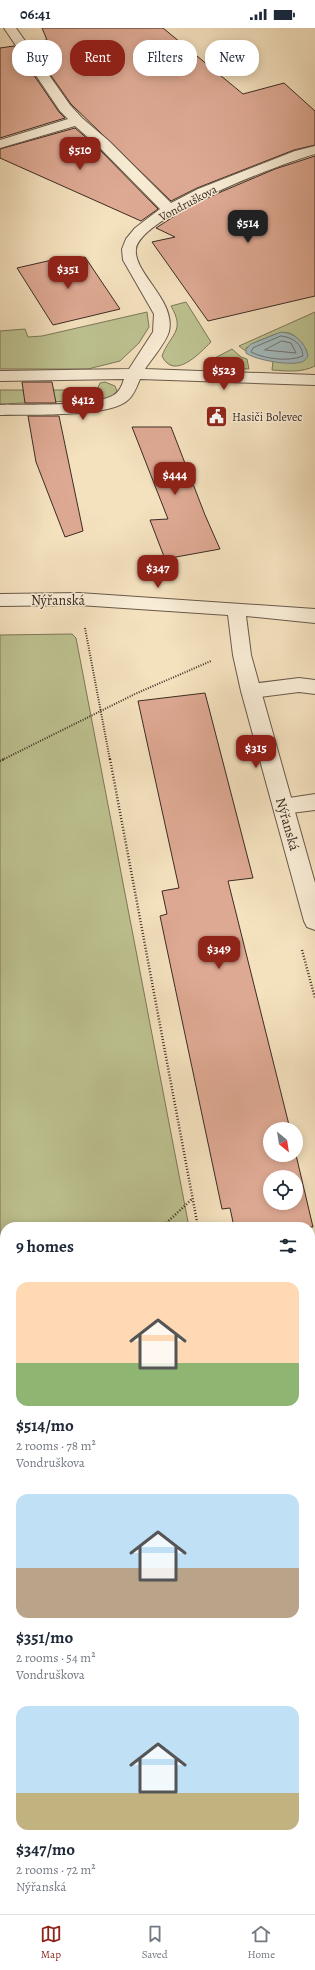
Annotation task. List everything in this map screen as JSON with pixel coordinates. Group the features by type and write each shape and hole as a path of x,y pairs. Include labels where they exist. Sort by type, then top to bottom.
{"street":[{"path":"10,28 65,108 77,121 104,144 169,210"},
{"path":"0,144 77,121"},
{"name":"Vondruškova","path":"0,410 90,406 112,403 120,399 126,392 134,374 161,332 162,314 130,260 129,249 133,239 140,231 169,210 203,192 300,154 315,150"},
{"path":"0,376 134,374 315,380"},
{"name":"Nýřanská","path":"0,600 79,599 236,608 315,616"},
{"name":"Nýřanská","path":"236,608 242,655 251,691 315,922"},
{"path":"251,691 299,686 315,687"},
{"path":"283,806 315,802"}],"path":[{"path":"79,599 197,1222"},
{"path":"0,761 100,712 215,659"},
{"path":"167,1222 192,1198"}],"green space":[{"path":"186,302 211,342 194,358 180,365 173,366 167,363 162,356 177,327 175,315 171,306"},
{"path":"147,312 149,327 139,343 120,361 88,369 0,369 0,331 25,329 28,337 42,336"},
{"path":"315,312 315,366 299,371 272,370 273,361 295,363 307,351 298,339 290,333 280,333 256,342 246,348 247,352 239,346"},
{"path":"232,349 241,357 247,359 249,369 221,368 212,364 213,359"},
{"path":"105,382 115,386 117,391 110,397 103,399 0,404 0,390 97,390 100,383"},
{"path":"72,634 76,638 188,1222 0,1222 0,635"}],"water":[{"path":"281,332 291,334 299,339 307,351 308,356 304,361 299,363 274,362 257,358 246,353 246,349 251,344"}],"building":[{"path":"42,28 163,28 178,40 133,40 133,76 197,76 197,56 205,63 205,76 221,76 243,94 284,83 315,111 315,145 294,150 197,188 171,201 71,104 51,76 62,76 62,40 47,40"},
{"path":"12,46 12,76 34,76 59,112 65,118 0,138 0,48"},
{"path":"75,128 98,148 158,209 141,221 0,158 0,149"},
{"path":"315,156 315,296 208,321 152,242 175,237 156,228 187,208 216,194 275,169"},
{"path":"85,257 120,309 53,325 17,268 52,260 54,263"},
{"path":"22,382 52,382 56,403 25,403"},
{"path":"28,416 59,416 83,531 65,537 36,462"},
{"path":"132,427 171,427 205,515 220,549 165,559 150,520 168,519"},
{"path":"205,693 253,878 228,881 288,1122 263,1122 263,1162 298,1162 300,1170 263,1170 263,1210 303,1210 303,1185 312,1222 233,1222 230,1208 222,1209 160,916 167,914 162,891 179,888 138,701"}],"place":[{"name":"Hasiči Bolevec","path":"216,417"}]}
